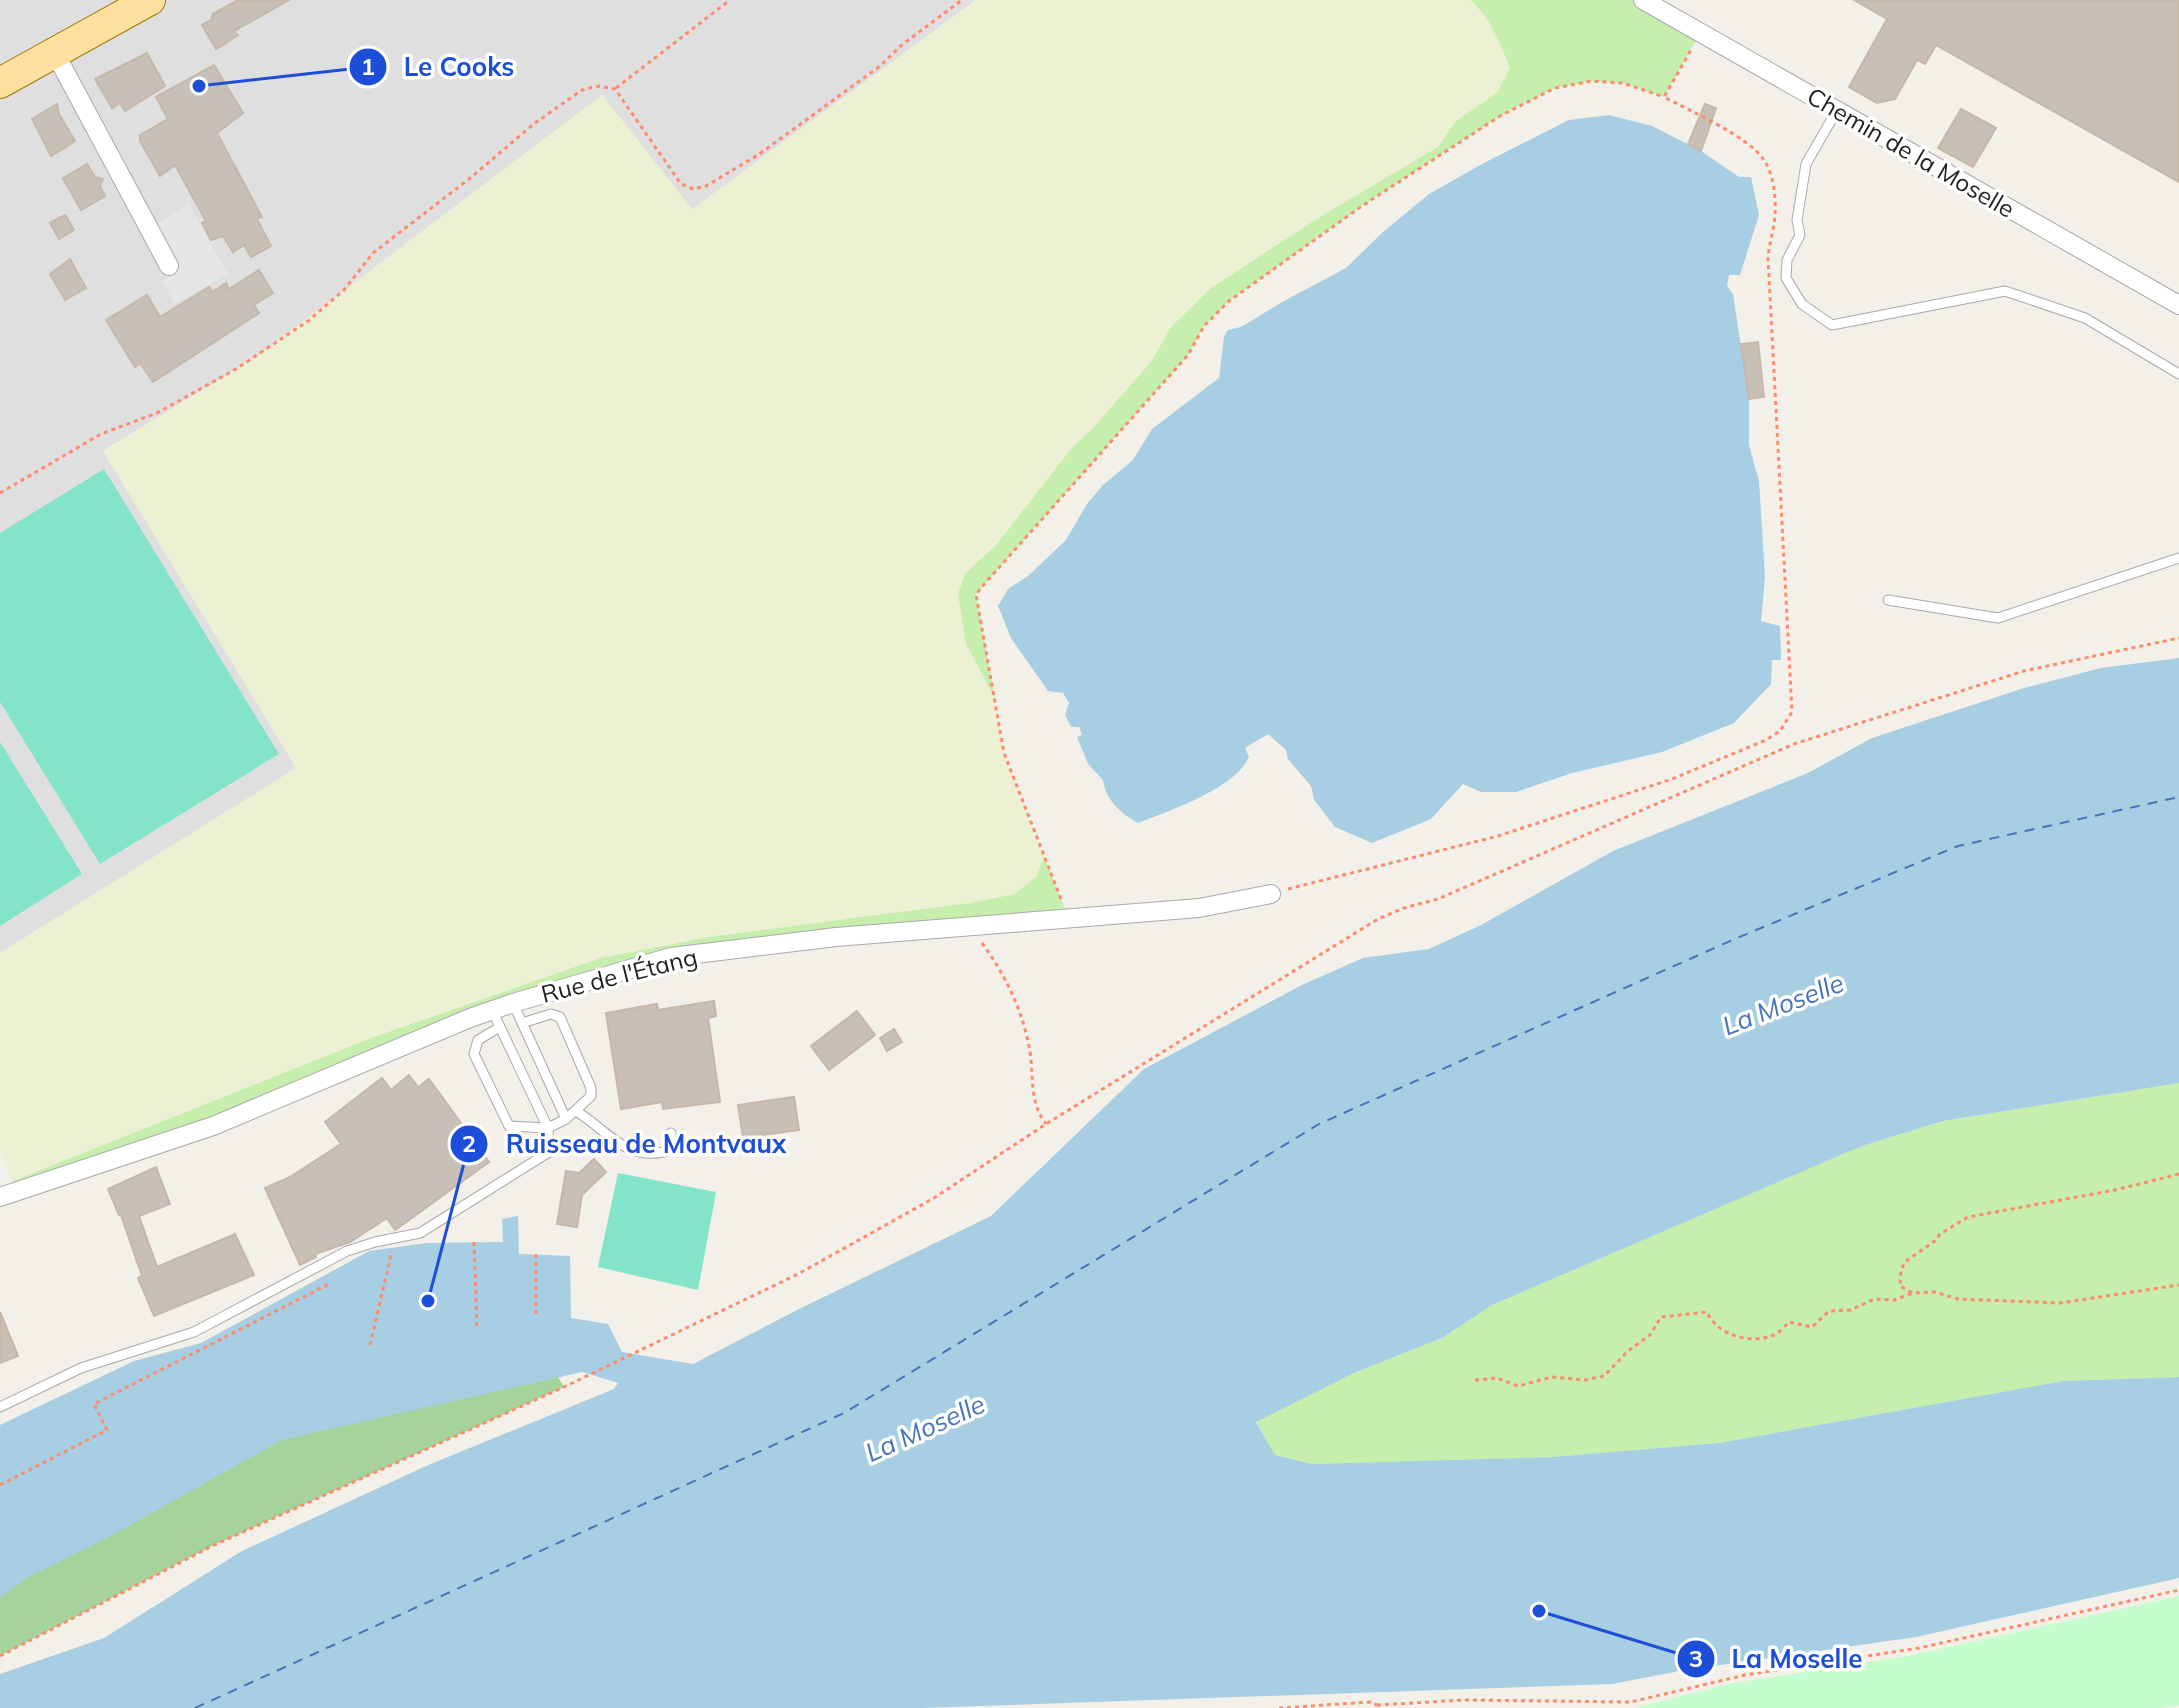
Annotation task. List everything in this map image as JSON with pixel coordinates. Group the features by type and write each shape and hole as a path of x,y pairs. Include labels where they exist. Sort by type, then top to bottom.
{"main road":[{"path":"0,83 135,4"}],"street":[{"name":"Chemin de la Moselle","path":"1643,0 2179,305"},
{"path":"55,53 169,266"},
{"name":"Rue de l'Étang","path":"0,1197 213,1126 496,1019 513,1003 671,957 836,937 1199,908 1271,894"}],"lane":[{"path":"1837,110 1806,164 1797,220 1800,235 1787,260 1786,278 1802,304 1832,325 2005,291 2085,318 2179,374"},
{"path":"1888,600 1998,618 2179,558"},
{"path":"513,1003 566,1119"},
{"path":"0,1407 81,1368 194,1332 347,1251 420,1233 549,1152 548,1128 496,1019 478,1040 474,1054 509,1126 548,1128 576,1111 591,1096 591,1088 560,1017 551,1014 522,1023"},
{"path":"576,1111 626,1150 655,1155 671,1150 671,1133"}],"path":[{"path":"615,89 730,0"},
{"path":"0,493 101,434 168,407 236,369 308,321 344,290 373,253 535,123 582,90 599,86 615,89 681,184 693,189 706,186 758,155 880,66 903,44 962,0"},
{"path":"1664,97 1700,33"},
{"path":"1069,919 1004,753 976,595 1188,355 1204,326 1229,301 1362,206 1466,137 1555,88 1592,81 1623,83 1664,97 1741,141 1764,159 1771,175 1775,216 1768,258 1792,712 1780,731 1766,740 1672,779 1498,836 1271,894"},
{"path":"0,1656 212,1546 564,1387 798,1274 934,1198 1046,1124 1378,919 1438,899 1794,744 2024,671 2179,638"},
{"path":"970,927 1017,1001 1030,1053 1030,1082 1038,1114 1046,1124"},
{"path":"1913,1293 1900,1286 1901,1270 1906,1261 1968,1217 2115,1190 2179,1174"},
{"path":"474,1242 477,1327"},
{"path":"370,1345 393,1248"},
{"path":"536,1254 536,1316"},
{"path":"0,1485 107,1430 94,1404 329,1284"},
{"path":"1475,1380 1497,1378 1518,1386 1552,1377 1585,1380 1604,1376 1628,1351 1650,1335 1661,1317 1707,1312 1711,1323 1727,1334 1753,1338 1774,1335 1789,1322 1812,1327 1829,1311 1851,1310 1874,1299 1894,1300 1913,1293 1935,1292 1958,1299 2060,1303 2179,1285"},
{"path":"155,1364 158,1371"},
{"path":"1279,1708 1464,1700 1631,1702 1745,1675 1919,1648 2179,1590"}],"shaded area":[{"path":"0,0 976,0 692,210 603,96 256,357 103,451 297,768 0,953"},
{"path":"189,205 228,274 175,304 162,281 178,271 152,226"}],"green space":[{"path":"976,0 1470,0 1481,10 1497,36 1510,69 1497,93 1456,121 1438,147 1323,215 1211,288 1171,327 1151,362 1071,449 997,544 965,574 966,644 995,699 1004,753 1044,856 1037,876 1016,894 970,903 709,937 601,958 374,1037 13,1181 0,1153 0,953 296,768 103,451 256,357 602,95 692,209"},
{"path":"1470,0 1643,0 1700,33 1664,97 1623,83 1592,81 1555,88 1500,116 1362,206 1229,301 1204,326 1188,355 976,594 995,699 966,644 958,594 965,574 997,544 1071,449 1151,362 1171,327 1211,288 1323,215 1438,147 1456,121 1497,93 1510,68 1489,23"},
{"path":"104,469 279,754 100,864 0,702 0,533"},
{"path":"0,742 82,874 0,926"},
{"path":"1044,856 1069,919 671,957 513,1003 18,1191 13,1181 374,1037 601,958 709,937 970,903 1015,894 1037,876"},
{"path":"2179,1083 2179,1377 2063,1381 1719,1443 1553,1457 1312,1464 1275,1455 1256,1421 1354,1373 1442,1338 1492,1305 1862,1146 1943,1121"},
{"path":"618,1173 716,1192 698,1290 598,1267"},
{"path":"555,1372 564,1387 212,1546 0,1656 0,1564 220,1422"},
{"path":"2179,1596 2179,1705 2160,1708 1635,1708 1733,1683 1907,1656"}],"water":[{"path":"1609,115 1652,126 1701,151 1739,177 1751,177 1759,215 1740,275 1729,275 1727,286 1733,294 1749,399 1749,445 1759,481 1765,577 1761,621 1780,626 1781,660 1772,660 1771,684 1734,723 1662,752 1572,773 1516,792 1481,792 1463,784 1431,819 1372,843 1335,827 1314,800 1311,786 1288,759 1286,750 1268,734 1245,748 1249,757 1231,779 1183,805 1138,823 1131,819 1115,805 1107,794 1103,780 1088,764 1077,737 1082,735 1079,727 1071,727 1065,715 1069,703 1063,693 1048,691 1011,638 998,606 1008,589 1028,576 1066,540 1087,504 1103,485 1133,460 1152,429 1219,378 1224,337 1228,330 1241,327 1346,268 1429,194 1482,164 1569,120"},
{"path":"2179,658 2179,1083 1943,1121 1862,1146 1492,1305 1442,1338 1354,1373 1256,1422 1275,1455 1312,1464 1553,1457 1719,1443 2063,1381 2179,1377 2179,1578 1916,1637 1685,1670 1612,1684 922,1708 0,1708 0,1674 104,1638 242,1551 426,1466 614,1389 618,1383 582,1372 282,1440 109,1537 25,1579 0,1598 0,1425 134,1361 201,1343 369,1251 427,1243 503,1242 502,1219 518,1216 519,1254 570,1256 571,1318 608,1324 622,1352 693,1364 991,1216 1144,1069 1302,985 1363,958 1429,949 1481,925 1613,851 1808,773 1872,738 2024,688 2101,668"}],"building":[{"path":"238,0 289,0 234,31 238,35 216,49 202,25 211,20 213,14"},
{"path":"1854,0 2179,0 2179,182 1936,45 1925,64 1917,60 1895,99 1877,103 1849,87 1887,19"},
{"path":"147,53 165,86 125,111 120,103 112,108 95,79"},
{"path":"214,65 243,113 217,133 262,217 257,219 271,246 251,257 244,245 233,252 223,236 211,240 202,223 206,221 175,165 160,176 140,141 140,135 168,119 156,97"},
{"path":"57,104 59,114 75,141 51,156 32,119"},
{"path":"1705,104 1716,108 1701,151 1688,144"},
{"path":"1961,109 1996,128 1973,167 1938,148"},
{"path":"87,164 95,177 103,179 100,186 105,196 81,210 63,178"},
{"path":"65,215 74,230 59,239 50,223"},
{"path":"70,259 86,288 65,300 50,274"},
{"path":"259,270 273,293 254,305 259,313 153,382 140,363 135,367 106,320 147,295 160,317 209,287 212,292 226,283 229,289"},
{"path":"1758,342 1764,397 1749,399 1741,344"},
{"path":"714,1001 716,1016 708,1018 720,1102 663,1109 662,1102 621,1109 606,1013 657,1004 658,1010"},
{"path":"857,1011 875,1035 829,1070 811,1046"},
{"path":"894,1029 902,1042 887,1051 880,1038"},
{"path":"409,1075 418,1087 429,1079 489,1162 395,1230 387,1218 350,1242 315,1254 316,1257 300,1265 265,1188 290,1177 341,1144 325,1122 382,1078 391,1090"},
{"path":"794,1097 799,1130 743,1138 738,1105"},
{"path":"594,1159 606,1172 582,1195 577,1227 557,1224 566,1171 579,1173"},
{"path":"156,1167 170,1204 139,1216 157,1267 235,1234 254,1275 154,1316 138,1278 142,1276 121,1215 108,1189"},
{"path":"0,1312 18,1356 0,1363"}],"ferry route":[{"path":"195,1708 844,1413 1319,1124 1737,938 1958,846 2179,797"}],"place":[{"name":"Le Cooks","path":"199,86"},
{"name":"Ruisseau de Montvaux","path":"428,1301"},
{"name":"La Moselle","path":"1539,1611"}]}
